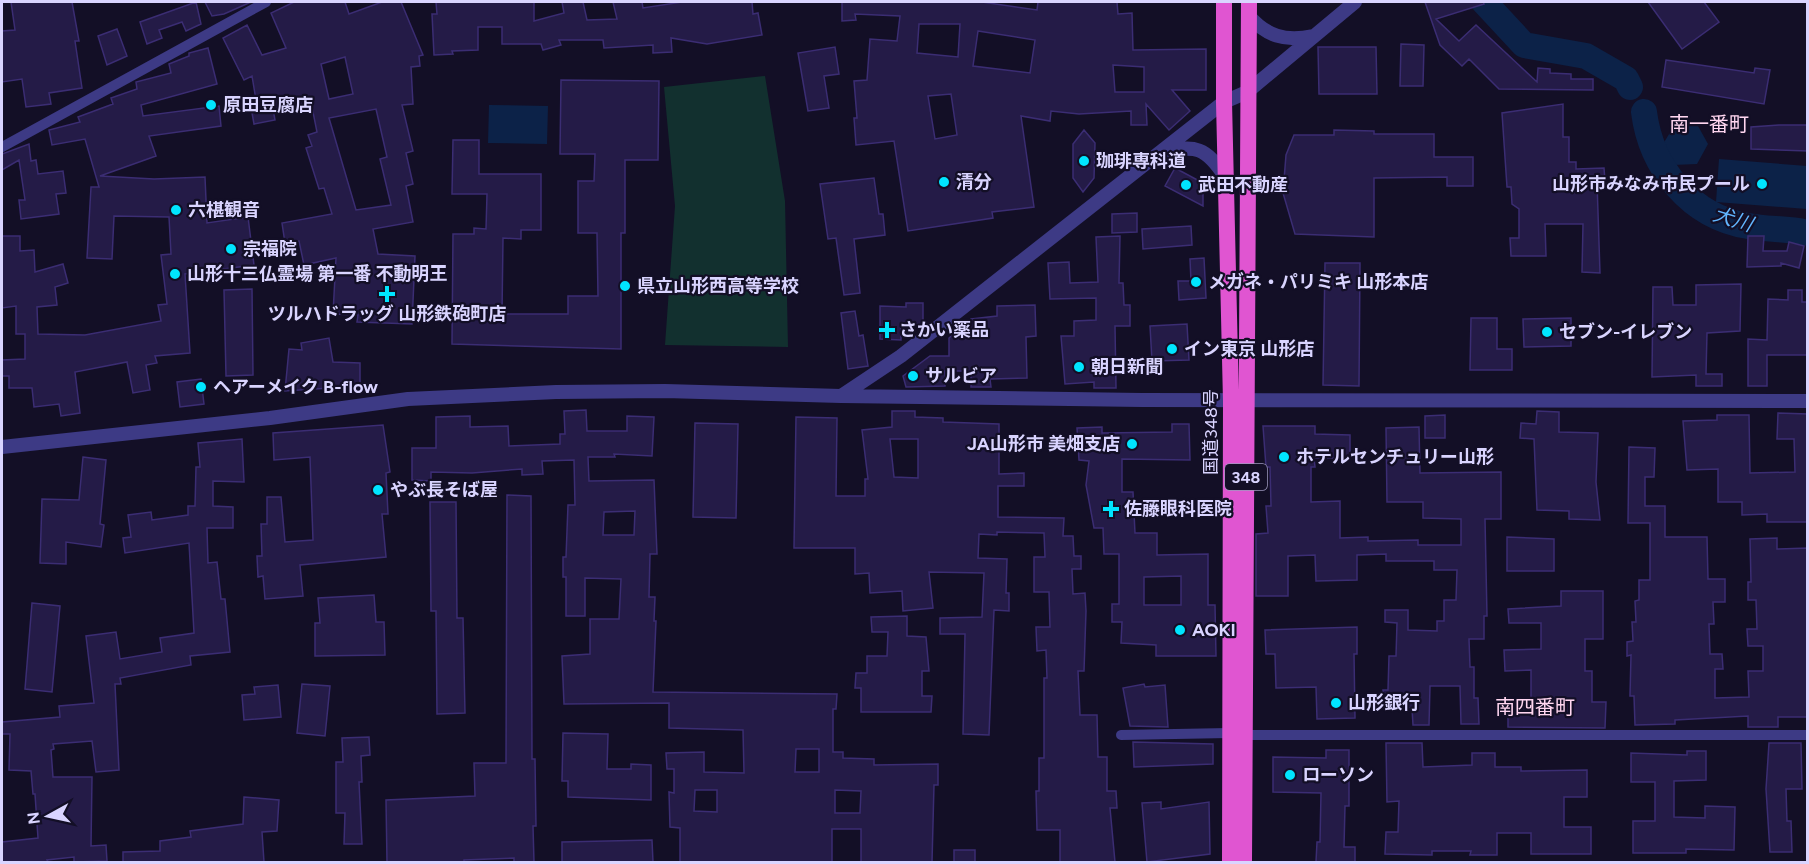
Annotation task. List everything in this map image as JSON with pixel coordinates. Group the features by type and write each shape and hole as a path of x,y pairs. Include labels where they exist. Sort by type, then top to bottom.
{"highway":[{"name":"国道348号","path":"1224,2 1224,102 1239,400"},
{"name":"国道348号","path":"1230,862 1236,734 1239,400 1249,8"},
{"name":"国道348号","path":"1236,734 1244,862"}],"street":[{"path":"2,147 266,2"},
{"path":"841,396 901,356 1224,102 1247,92 1355,2"},
{"path":"1249,8 1266,33 1278,37 1300,39 1316,36"},
{"path":"1155,154 1185,147 1194,148 1214,160 1227,180"},
{"path":"2,447 270,418 408,399 556,392 665,391 841,396 1239,400 1808,401"},
{"path":"1121,735 1808,735"}],"green space":[{"path":"765,76 785,201 788,347 665,345 675,206 664,87"}],"water":[{"path":"489,105 548,106 547,144 488,143"},
{"name":"山形市みなみ市民プール","path":"1674,126 1698,126 1708,144 1697,164 1673,165 1663,144"},
{"name":"山形市みなみ市民プール","path":"1719,159 1807,166 1807,209 1716,202"}],"building":[{"path":"11,2 72,2 79,41 75,41 82,88 49,93 51,104 26,107 22,79 2,82 2,31 15,30"},
{"path":"196,2 201,24 186,31 182,22 159,30 162,38 147,44 140,22"},
{"path":"205,2 251,2 224,14 212,16"},
{"path":"294,2 345,2 349,14 382,2 401,2 423,55 419,56 420,66 411,67 413,104 402,105 413,151 406,153 413,184 406,186 413,222 373,229 378,254 415,256 412,324 357,322 358,315 333,314 336,258 304,265 299,241 285,243 282,223 332,214 324,188 319,189 306,148 312,146 308,135 317,132 311,102 273,109 275,120 254,124 251,107 257,106 252,76 244,80 223,38 247,25 262,55 286,48 271,13","holes":["345,57 353,94 329,99 321,64","376,109 387,157 380,159 391,205 356,210 329,118"]},
{"path":"436,2 534,2 534,21 564,13 562,2 583,2 587,20 617,19 613,2 642,2 643,8 682,2 752,2 753,14 758,13 762,35 707,44 671,38 672,52 653,53 653,45 604,48 603,40 559,40 561,45 543,50 541,44 502,44 502,27 478,27 478,50 452,51 453,54 434,55 432,14 437,14"},
{"path":"842,2 982,2 1037,10 1038,2 1117,2 1118,14 1132,13 1133,50 1206,49 1206,90 1172,90 1190,111 1169,130 1146,104 1147,125 1131,125 1131,111 1079,114 1051,111 1050,121 1021,116 1034,207 992,212 993,218 908,231 894,141 856,145 854,118 857,118 854,81 867,80 870,39 897,41 900,16 855,14 856,20 842,21","holes":["919,24 960,24 958,57 917,53","978,31 1035,40 1030,73 973,66","1113,65 1144,67 1144,92 1115,92","951,94 957,135 935,139 928,96"]},
{"path":"1425,2 1483,2 1484,4 1436,19 1459,41 1476,25 1537,82 1538,68 1550,69 1550,73 1571,74 1571,79 1593,79 1593,90 1499,89 1469,59 1462,66 1440,45"},
{"path":"1648,2 1704,2 1719,22 1682,49"},
{"path":"117,29 127,56 107,65 98,36"},
{"path":"1401,44 1424,45 1423,86 1400,86"},
{"path":"835,47 839,74 824,76 829,108 808,111 798,53"},
{"path":"1318,47 1376,47 1377,94 1319,94"},
{"path":"208,48 217,84 141,105 143,116 219,106 221,126 149,136 156,156 100,176 154,179 205,177 207,223 248,217 254,265 185,274 190,353 155,356 157,363 146,365 150,390 133,393 127,362 75,372 80,413 61,416 59,404 34,407 32,388 9,388 9,376 2,376 2,360 25,359 25,334 16,334 16,306 2,308 2,236 20,236 20,251 34,250 35,272 63,264 68,283 55,287 57,305 37,307 38,334 85,335 161,321 158,305 167,304 161,255 171,254 169,217 114,216 112,259 87,258 91,187 99,187 85,139 52,145 49,130 80,122 78,117 113,104 111,98 137,89 136,82 171,73 169,64 189,56 189,53"},
{"path":"1666,60 1754,73 1755,68 1770,70 1764,104 1662,87"},
{"path":"561,80 659,81 658,160 625,160 625,233 621,233 621,349 452,344 453,234 474,234 474,228 486,229 487,194 452,194 453,140 479,140 479,174 541,174 541,230 521,230 521,239 503,238 502,314 568,314 568,296 598,296 597,233 578,233 578,181 594,181 595,154 560,154"},
{"path":"1563,104 1563,137 1569,137 1569,162 1576,162 1576,169 1604,168 1605,181 1597,182 1600,273 1582,272 1583,224 1545,224 1546,256 1511,256 1510,238 1519,238 1519,209 1512,204 1511,187 1507,187 1502,113"},
{"path":"1808,125 1808,151 1751,149 1751,127"},
{"name":"珈琲専科道","path":"1084,130 1095,143 1094,178 1083,192 1073,178 1073,144"},
{"path":"1334,130 1374,131 1374,134 1434,134 1434,157 1473,157 1473,186 1447,186 1447,177 1374,178 1374,237 1295,234 1283,193 1286,155 1294,135 1334,135"},
{"path":"29,144 31,161 36,160 38,174 63,171 66,193 56,194 59,214 21,219 19,200 25,200 19,160 2,170 2,154"},
{"path":"1175,168 1203,183 1203,206 1165,186"},
{"path":"874,178 879,214 883,214 885,235 854,239 860,293 844,295 836,238 828,239 820,184"},
{"path":"1137,213 1137,232 1112,233 1112,214"},
{"path":"1191,226 1192,245 1143,249 1142,229"},
{"path":"1120,236 1119,283 1123,283 1124,305 1130,305 1130,326 1115,326 1116,388 1094,388 1094,382 1065,384 1061,336 1074,336 1074,321 1096,320 1096,298 1050,299 1048,263 1069,262 1070,283 1098,282 1096,237"},
{"path":"1748,236 1764,236 1763,251 1787,251 1789,242 1804,246 1799,268 1781,263 1781,266 1747,267"},
{"path":"1204,258 1206,298 1179,300 1178,281 1191,281 1190,259"},
{"path":"1325,263 1360,263 1359,386 1323,385"},
{"path":"1741,284 1740,331 1707,333 1706,374 1722,374 1722,386 1696,386 1696,375 1652,377 1653,287 1672,287 1673,305 1696,305 1696,285"},
{"path":"252,289 253,375 226,376 224,290"},
{"path":"1788,290 1802,290 1802,302 1808,302 1808,355 1767,355 1767,386 1748,386 1748,339 1767,340 1768,299 1788,300"},
{"path":"906,303 923,303 923,324 901,324 901,340 880,339 880,306 906,307"},
{"path":"1035,305 1036,336 1026,337 1027,378 990,379 991,387 971,387 971,371 945,371 945,386 906,387 903,376 930,356 949,356 949,338 971,319 997,316 997,306"},
{"path":"855,311 859,336 863,335 868,366 848,369 841,313"},
{"path":"1471,318 1497,318 1497,349 1512,349 1512,370 1470,370"},
{"name":"セブン-イレブン","path":"1571,318 1571,346 1524,347 1523,319"},
{"path":"1187,324 1189,360 1152,361 1150,326"},
{"path":"329,338 333,362 360,363 360,386 285,391 289,349 302,350 301,343"},
{"path":"201,379 204,404 180,407 177,382"},
{"path":"586,410 587,431 627,431 627,416 654,417 652,456 614,454 615,457 588,457 589,481 654,480 657,554 650,554 649,597 655,597 653,692 837,694 836,709 833,709 833,752 843,752 843,758 874,759 874,765 938,764 938,785 934,785 932,862 861,862 861,829 832,829 832,862 680,862 680,828 670,827 669,792 674,793 674,769 667,769 666,753 704,752 704,772 744,773 743,730 669,728 669,703 564,704 562,656 590,654 590,619 619,619 621,579 585,578 585,616 566,616 566,577 563,577 563,557 566,557 568,505 575,505 574,460 542,461 543,474 522,475 522,469 472,473 431,472 431,481 412,480 412,448 436,448 436,417 470,416 470,427 508,426 509,446 560,444 560,434 565,434 564,411","holes":["635,511 634,535 603,535 604,512","796,749 819,749 819,772 795,772","695,790 717,790 717,812 694,811","835,790 861,791 860,813 835,813"]},
{"path":"892,411 915,411 915,417 943,418 943,422 999,424 999,474 1024,473 1024,486 998,486 998,517 1064,518 1063,536 1073,536 1074,556 1081,556 1081,569 1072,569 1073,594 1085,593 1084,671 1078,671 1080,715 1097,715 1098,757 1107,757 1107,791 1116,791 1117,808 1110,808 1115,862 1060,862 1060,830 1037,830 1036,791 1039,791 1039,758 1044,758 1044,678 1047,678 1046,650 1037,651 1036,627 1050,627 1049,592 1034,592 1034,557 1045,557 1044,533 979,534 978,558 1007,559 1006,593 1009,593 1009,611 994,610 989,735 963,734 965,634 940,634 940,618 982,617 984,573 929,572 933,608 903,611 902,591 870,593 869,573 855,574 855,548 794,548 796,417 837,418 836,496 865,496 865,479 868,479 862,430 892,427","holes":["890,439 918,439 918,478 894,477"]},
{"path":"1537,411 1559,412 1559,432 1598,433 1596,482 1600,520 1569,519 1569,511 1537,510 1534,439 1520,438 1521,423 1536,424"},
{"path":"1778,413 1808,414 1808,522 1767,522 1767,514 1742,515 1742,502 1718,502 1718,469 1687,470 1683,421 1717,420 1717,415 1749,415 1750,473 1795,472 1794,439 1777,439"},
{"path":"1445,415 1445,438 1425,438 1425,416"},
{"path":"695,423 738,424 736,518 693,517"},
{"path":"1172,424 1189,424 1190,460 1122,459 1122,492 1133,492 1135,533 1157,533 1157,555 1208,554 1208,605 1215,605 1216,656 1156,656 1156,645 1121,643 1122,622 1112,622 1112,604 1119,604 1119,554 1104,554 1103,528 1094,528 1086,485 1089,461 1079,460 1077,428 1102,427 1102,433 1172,432","holes":["1181,576 1181,605 1144,605 1144,577"]},
{"path":"383,425 390,472 386,473 388,514 382,514 386,557 300,565 303,596 265,599 263,576 258,577 257,556 262,556 261,524 267,524 267,497 281,497 285,542 313,540 310,457 274,460 273,433"},
{"path":"1263,426 1315,426 1315,434 1350,435 1350,458 1314,458 1315,467 1311,467 1311,502 1340,501 1340,538 1368,537 1368,541 1418,540 1418,545 1461,545 1461,519 1423,518 1423,502 1387,502 1386,428 1419,427 1420,473 1501,472 1501,519 1485,519 1487,616 1484,616 1484,639 1469,639 1470,667 1474,667 1474,698 1478,698 1479,724 1461,724 1460,686 1430,686 1429,725 1413,725 1412,708 1384,707 1383,690 1388,690 1389,656 1396,656 1397,623 1385,622 1385,610 1408,610 1408,630 1437,631 1437,621 1444,621 1444,600 1456,600 1457,570 1434,570 1434,561 1386,561 1386,554 1357,555 1357,580 1316,581 1315,555 1288,556 1288,596 1256,596 1256,534 1268,533 1266,506 1271,506 1270,467 1266,467"},
{"path":"242,439 244,482 213,481 213,506 233,507 233,528 207,528 208,563 217,562 221,599 225,599 230,652 190,656 191,665 120,678 121,684 115,684 119,770 96,772 92,741 53,744 54,749 51,750 53,777 92,777 91,846 106,845 107,861 74,862 74,857 47,860 48,862 2,862 2,842 38,838 31,771 9,770 10,734 2,734 2,722 60,717 59,706 94,703 86,636 116,632 120,659 162,652 160,638 194,633 189,543 125,553 123,538 131,537 128,515 151,512 152,520 188,515 188,506 195,506 196,467 200,467 198,443"},
{"path":"1629,447 1655,448 1654,477 1645,477 1645,506 1665,506 1665,537 1707,537 1708,579 1725,579 1725,602 1713,602 1714,624 1709,624 1710,654 1722,654 1723,669 1715,669 1715,698 1749,697 1748,671 1763,671 1763,646 1748,646 1747,629 1757,629 1756,600 1748,600 1748,582 1751,582 1750,539 1777,538 1777,549 1808,548 1808,717 1778,717 1778,727 1748,727 1748,716 1675,720 1675,724 1635,725 1634,696 1630,696 1631,655 1627,656 1627,642 1633,641 1632,622 1636,622 1635,601 1639,600 1639,580 1650,580 1650,523 1628,523"},
{"path":"83,457 106,460 100,524 104,525 101,547 66,542 66,564 40,563 42,499 79,500"},
{"path":"507,495 531,496 532,759 535,759 536,826 533,826 534,862 514,862 514,858 464,860 464,862 387,862 386,800 475,796 474,763 506,763"},
{"path":"430,502 456,502 457,618 463,618 465,713 437,714 436,611 431,611"},
{"path":"1507,537 1554,539 1554,571 1507,571"},
{"path":"1561,591 1603,591 1603,639 1585,639 1585,671 1592,671 1592,702 1606,702 1605,728 1508,727 1508,700 1531,700 1531,670 1505,671 1504,650 1541,649 1541,623 1509,623 1508,609 1561,606"},
{"path":"374,595 376,622 384,622 385,655 315,656 315,623 320,623 318,598"},
{"path":"32,603 60,606 52,692 25,689"},
{"path":"907,616 907,636 926,637 929,671 922,671 922,696 932,696 931,712 861,712 861,688 855,688 856,673 867,673 867,656 887,656 888,632 872,632 871,617"},
{"path":"1357,627 1357,654 1354,654 1355,718 1317,719 1316,687 1276,688 1275,654 1266,654 1265,630"},
{"path":"302,684 330,686 325,736 297,733"},
{"path":"1144,684 1145,687 1165,685 1168,727 1130,726 1123,688"},
{"path":"278,685 281,717 244,720 242,695 255,694 254,687"},
{"path":"563,733 608,734 607,769 631,769 631,764 651,765 651,800 568,797 568,781 562,781"},
{"path":"369,737 370,755 361,756 362,782 359,782 362,844 344,844 345,813 336,813 336,762 343,762 342,738"},
{"path":"1133,742 1213,744 1213,764 1134,767"},
{"path":"1386,743 1422,743 1423,767 1472,765 1472,753 1495,753 1495,767 1521,767 1521,771 1587,770 1587,797 1564,797 1564,827 1591,827 1591,854 1531,854 1531,833 1497,833 1497,855 1470,855 1471,851 1432,851 1432,855 1385,854 1386,832 1398,832 1399,801 1387,802"},
{"path":"1769,743 1801,743 1802,789 1786,789 1787,821 1791,821 1792,852 1770,852 1766,789"},
{"path":"1326,750 1349,750 1349,806 1345,806 1344,847 1355,847 1355,862 1316,862 1317,842 1320,842 1321,793 1273,792 1273,757 1326,758"},
{"path":"1687,751 1706,751 1706,780 1674,781 1674,817 1705,818 1705,806 1735,807 1734,850 1686,849 1686,853 1633,853 1633,821 1655,821 1655,782 1631,782 1631,753 1687,755"},
{"path":"244,797 279,800 277,831 262,832 264,862 123,862 123,852 160,851 160,841 191,837 190,831 243,824"},
{"path":"1161,802 1161,809 1209,802 1210,854 1147,862 1142,803"},
{"path":"652,840 653,862 562,862 562,842"},
{"path":"954,850 975,850 975,862 954,862"}],"waterway":[{"name":"犬川","path":"1484,2 1524,45 1586,56 1626,79 1630,87"},
{"name":"犬川","path":"1644,112 1655,152 1677,187 1692,201 1727,221 1748,226 1808,233"}],"place":[{"name":"原田豆腐店","path":"211,105"},
{"name":"珈琲専科道","path":"1084,161"},
{"name":"清分","path":"944,182"},
{"name":"山形市みなみ市民プール","path":"1762,184"},
{"name":"武田不動産","path":"1186,185"},
{"name":"六椹観音","path":"176,210"},
{"name":"宗福院","path":"231,249"},
{"name":"山形十三仏霊場 第一番 不動明王","path":"175,274"},
{"name":"メガネ・パリミキ 山形本店","path":"1196,282"},
{"name":"県立山形西高等学校","path":"625,286"},
{"name":"ツルハドラッグ 山形鉄砲町店","path":"387,294"},
{"name":"さかい薬品","path":"887,330"},
{"name":"セブン-イレブン","path":"1547,332"},
{"name":"イン東京 山形店","path":"1172,349"},
{"name":"朝日新聞","path":"1079,367"},
{"name":"サルビア","path":"913,376"},
{"name":"ヘアーメイク B-flow","path":"201,387"},
{"name":"JA山形市 美畑支店","path":"1132,444"},
{"name":"ホテルセンチュリー山形","path":"1284,457"},
{"name":"やぶ長そば屋","path":"378,490"},
{"name":"佐藤眼科医院","path":"1111,509"},
{"name":"AOKI","path":"1180,630"},
{"name":"山形銀行","path":"1336,703"},
{"name":"ローソン","path":"1290,775"}],"district":[{"name":"南一番町","path":"1709,124"},
{"name":"南四番町","path":"1535,707"}]}
